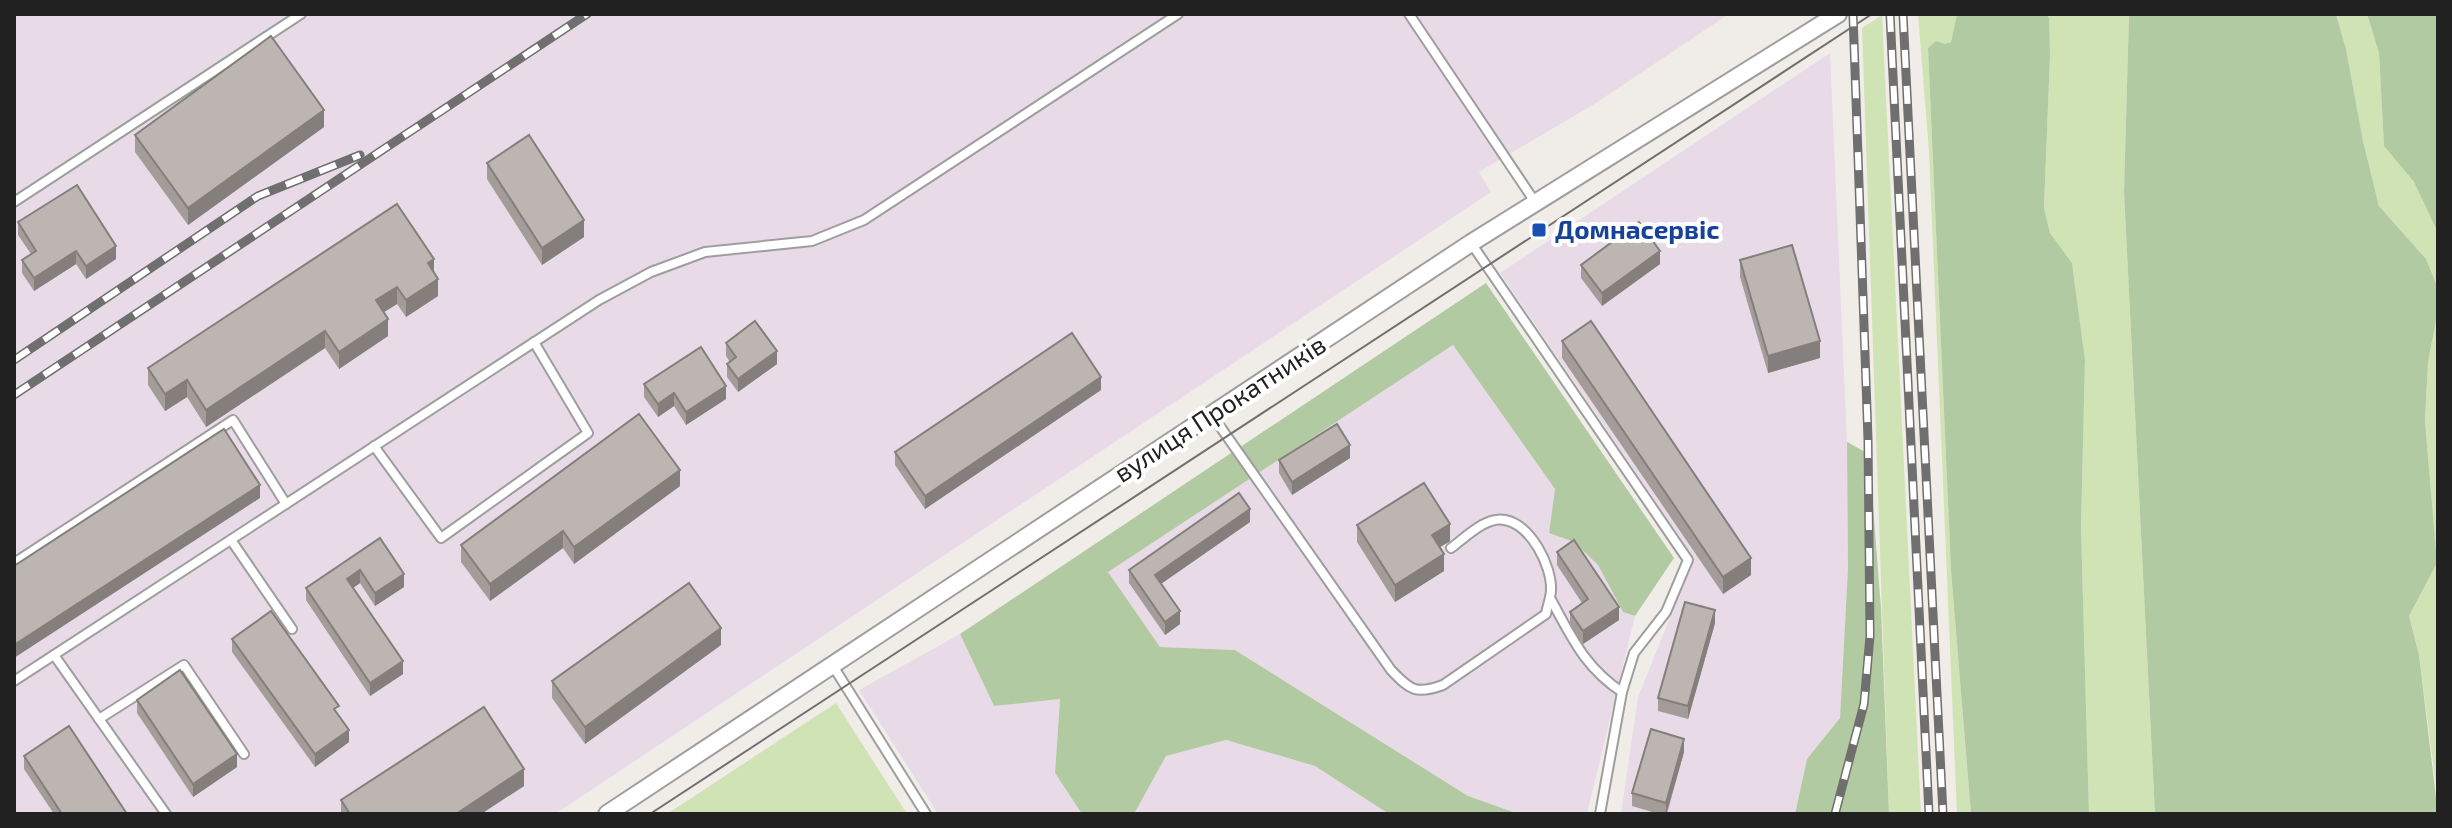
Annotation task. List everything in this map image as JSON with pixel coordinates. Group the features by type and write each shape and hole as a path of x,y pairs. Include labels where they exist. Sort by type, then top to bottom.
{"street":[{"name":"вулиця Прокатників","path":"607,814 1471,243 1838,14"}],"lane":[{"path":"14,202 301,14"},
{"path":"14,681 599,300 651,272 705,252 812,241 864,220 1178,14"},
{"path":"1409,14 1535,202"},
{"path":"1471,243 1688,560 1666,612 1634,653 1622,692 1600,814"},
{"path":"374,446 441,538 588,433 534,342"},
{"path":"1212,414 1391,670 1408,688 1426,691 1443,685 1546,614 1551,589 1546,563 1532,540 1519,527 1504,519 1484,524 1451,548"},
{"path":"14,563 233,420 286,504"},
{"path":"231,540 292,629"},
{"path":"1549,598 1585,660 1594,671 1622,692"},
{"path":"54,655 166,814"},
{"path":"99,719 184,665 244,754"},
{"path":"832,665 926,814"}],"shaded area":[{"path":"14,14 1729,14 1596,103 1479,172 1491,192 555,814 14,814"},
{"name":"Домнасервіс","path":"1830,53 1847,442 1848,568 1840,718 1807,759 1795,814 1621,814 1638,697 1694,558 1500,273"},
{"path":"1453,345 1555,489 1549,533 1574,542 1598,565 1623,612 1635,616 1587,814 1519,814 1468,796 1235,650 1160,647 1107,572"},
{"path":"960,634 994,706 1060,699 1055,773 1082,814 938,814 859,690"},
{"path":"1226,740 1315,766 1389,814 1134,814 1166,756"}],"green space":[{"path":"1918,14 1957,14 1951,42 1936,42 1928,48 1951,571 1971,814 1957,814 1929,152"},
{"path":"1957,14 2046,14 2049,18 2044,208 2050,233 2072,263 2085,360 2081,527 2089,814 1971,814 1951,571 1928,48 1936,41 1951,42"},
{"path":"2046,14 2129,14 2124,192 2155,814 2089,814 2081,527 2085,360 2072,263 2050,233 2044,208 2050,56"},
{"path":"2129,14 2336,14 2379,206 2426,259 2438,288 2438,311 2428,362 2425,421 2437,563 2409,616 2419,655 2438,814 2155,814 2124,192"},
{"path":"2336,14 2367,14 2379,53 2384,146 2414,182 2438,233 2438,288 2426,259 2379,206"},
{"path":"2367,14 2438,14 2438,233 2414,182 2384,146 2379,53"},
{"path":"1882,15 1921,814 1889,814 1862,28"},
{"path":"1486,283 1674,558 1635,616 1623,612 1598,565 1574,542 1549,533 1555,489 1453,345 1108,572 1160,647 1235,650 1468,796 1519,814 1389,814 1315,766 1226,740 1166,756 1134,814 1082,814 1055,773 1060,699 994,706 960,634"},
{"path":"2438,311 2438,802 2419,655 2409,616 2437,563 2425,421 2428,362"},
{"path":"1847,442 1869,454 1881,608 1889,814 1795,814 1807,759 1840,718 1848,568"},
{"path":"836,703 907,814 667,814"}],"building":[{"path":"271,36 324,110 188,208 135,135"},
{"path":"529,135 584,220 542,248 487,163"},
{"path":"77,185 116,246 86,266 76,251 34,278 22,260 36,251 18,222"},
{"path":"397,204 434,259 428,263 438,279 406,300 397,287 376,300 388,319 339,352 325,331 206,410 187,380 165,394 148,368"},
{"path":"1639,222 1660,251 1602,293 1581,265"},
{"path":"1792,245 1820,341 1768,356 1740,260"},
{"path":"755,321 777,351 738,379 727,364 736,357 726,343"},
{"path":"1591,321 1751,558 1723,577 1562,341"},
{"path":"1072,333 1101,377 925,496 895,452"},
{"path":"701,347 726,386 686,412 674,393 658,404 644,384"},
{"path":"639,414 680,470 574,547 563,531 490,584 461,545"},
{"path":"1337,424 1350,445 1292,482 1279,460"},
{"path":"224,429 260,485 14,645 14,566"},
{"path":"1424,483 1450,524 1432,535 1444,554 1395,585 1357,525"},
{"path":"1239,493 1250,509 1155,575 1180,611 1165,622 1129,570"},
{"path":"380,538 404,574 375,593 360,570 347,579 403,661 370,683 306,588"},
{"path":"1574,540 1619,607 1583,631 1570,612 1588,599 1557,552"},
{"path":"689,583 721,628 585,727 552,681"},
{"path":"1685,602 1715,610 1688,706 1658,698"},
{"path":"271,611 339,706 334,709 349,730 315,754 232,639"},
{"path":"180,670 237,754 193,784 137,700"},
{"path":"484,707 524,769 456,814 350,814 341,800"},
{"path":"69,726 127,814 62,814 24,756"},
{"path":"1651,729 1684,739 1666,803 1632,793"}],"tram line":[{"path":"650,814 1872,14"}],"railway":[{"path":"14,395 587,14"},
{"path":"1835,814 1864,704 1870,636 1868,439 1853,14"},
{"path":"1890,14 1929,814"},
{"path":"1903,14 1943,814"},
{"path":"14,360 258,196 360,155"}],"place":[{"name":"Домнасервіс","path":"1539,230"}]}
